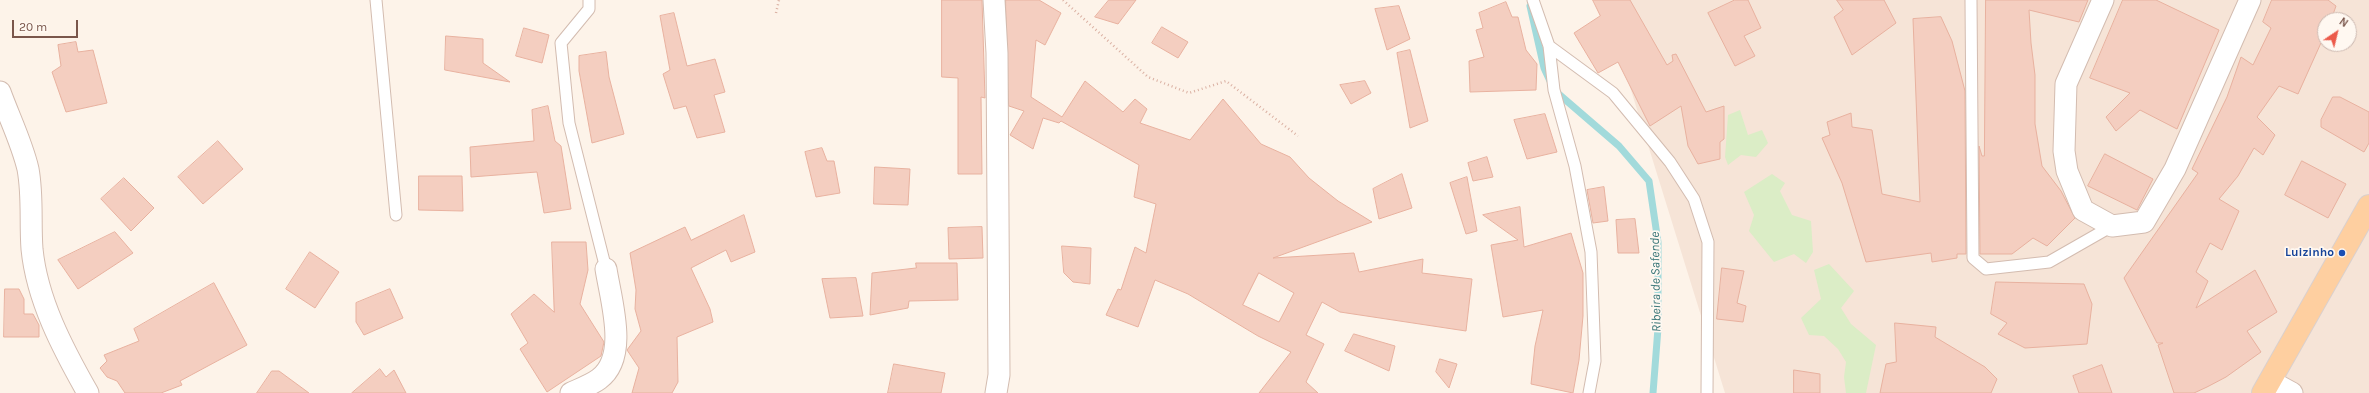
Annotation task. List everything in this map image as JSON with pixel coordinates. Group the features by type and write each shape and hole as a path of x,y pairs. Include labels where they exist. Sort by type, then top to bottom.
{"main road":[{"path":"2267,387 2369,206"}],"street":[{"path":"994,0 997,53 999,375 996,393"},
{"path":"2103,0 2066,84 2064,151 2067,171 2083,210 2112,226 2144,222 2175,169 2250,0"},
{"path":"0,92 28,169 32,210 32,249 40,287 64,353 88,393"},
{"path":"571,393 599,379 610,367 617,346 606,269"},
{"path":"2267,387 2292,393"}],"lane":[{"path":"376,0 396,215"},
{"path":"589,0 589,10 561,43 569,123 606,269"},
{"path":"1533,0 1549,46 1554,90 1575,166 1591,252 1595,361 1589,393"},
{"path":"1971,0 1973,258 1986,269 2049,262 2112,226"},
{"path":"1549,46 1614,93 1670,162 1694,199 1708,242 1707,393"}],"path":[{"path":"776,13 778,0"},
{"path":"1064,0 1148,77 1189,93 1226,81 1298,136"}],"shaded area":[{"path":"1603,0 2369,0 2369,393 1725,393"}],"green space":[{"path":"1740,110 1748,135 1762,130 1768,143 1756,157 1741,155 1728,165 1725,157 1728,115"},
{"path":"1772,174 1785,183 1780,191 1792,215 1811,221 1813,252 1806,263 1794,254 1774,262 1749,231 1754,215 1744,192"},
{"path":"1829,264 1854,291 1841,308 1851,324 1876,345 1866,393 1846,393 1844,377 1846,362 1838,349 1824,336 1809,335 1801,318 1821,299 1814,270"}],"building":[{"path":"942,0 982,0 985,98 981,97 982,174 958,174 958,78 942,77"},
{"path":"1006,0 1039,0 1061,13 1045,45 1036,40 1031,97 1062,117 1085,81 1123,112 1135,99 1147,109 1140,123 1190,140 1223,99 1261,144 1290,157 1309,178 1338,201 1372,222 1273,258 1354,253 1359,272 1423,259 1422,273 1472,279 1466,331 1340,312 1322,302 1306,335 1324,344 1306,382 1318,393 1259,393 1291,352 1258,336 1188,294 1155,280 1138,327 1106,315 1118,289 1121,290 1135,247 1146,253 1156,204 1134,197 1139,165 1061,121 1059,123 1043,118 1033,149 1010,135 1024,111 1009,106","holes":["1259,273 1294,293 1279,322 1243,305"]},
{"path":"1109,0 1136,0 1118,24 1095,17"},
{"path":"1593,0 1630,0 1667,65 1673,61 1672,55 1676,54 1706,112 1724,106 1724,139 1720,142 1720,159 1698,164 1688,146 1681,106 1650,126 1618,62 1598,73 1574,33 1600,16"},
{"path":"1735,0 1748,0 1761,28 1744,36 1755,56 1735,66 1708,13"},
{"path":"1837,0 1884,0 1896,23 1852,55 1834,17 1843,10"},
{"path":"1986,0 2088,0 2079,22 2029,10 2035,75 2035,124 2042,166 2061,191 2075,218 2047,246 2033,238 2012,254 1980,254 1979,146 1982,156 1984,156"},
{"path":"2123,0 2156,0 2219,30 2177,129 2140,110 2116,131 2106,117 2130,93 2090,78"},
{"path":"2272,0 2328,0 2336,6 2334,12 2317,12 2317,52 2298,94 2279,86 2257,117 2275,135 2263,155 2254,148 2238,176 2219,199 2239,211 2222,250 2210,243 2196,272 2208,281 2196,308 2255,270 2277,312 2247,331 2261,352 2226,377 2207,387 2194,393 2174,393 2158,345 2163,343 2157,343 2124,278 2198,173 2192,169 2227,97 2241,57 2253,65 2271,28 2263,22"},
{"path":"1506,2 1512,17 1518,17 1526,50 1537,64 1536,90 1470,92 1469,61 1484,57 1476,30 1483,28 1479,13"},
{"path":"1399,6 1410,39 1387,50 1375,9"},
{"path":"674,13 687,66 715,59 725,92 714,95 725,132 697,138 686,106 674,109 663,74 670,70 660,16"},
{"path":"1941,17 1952,41 1965,91 1966,254 1957,254 1957,258 1932,262 1931,253 1866,262 1842,183 1822,138 1830,135 1827,122 1851,113 1852,127 1872,130 1882,194 1920,202 1913,19"},
{"path":"1162,27 1188,42 1178,58 1152,43"},
{"path":"524,28 549,35 542,63 516,56"},
{"path":"446,36 483,39 483,63 510,82 445,70"},
{"path":"76,42 78,52 93,50 107,103 66,112 52,72 61,66 58,45"},
{"path":"1410,50 1428,121 1410,128 1397,53"},
{"path":"606,52 609,77 624,134 592,143 579,71 579,56"},
{"path":"1365,81 1371,93 1351,104 1340,85"},
{"path":"2333,97 2340,97 2369,112 2369,143 2364,152 2321,127 2321,120"},
{"path":"548,106 555,141 561,146 571,209 544,213 537,172 471,177 470,147 534,141 532,110"},
{"path":"1545,114 1557,152 1527,159 1514,120"},
{"path":"218,141 243,169 203,204 178,177"},
{"path":"822,148 827,161 834,161 840,193 816,197 805,152"},
{"path":"2105,154 2153,179 2137,210 2088,186"},
{"path":"1487,157 1493,177 1473,181 1468,163"},
{"path":"2302,161 2346,184 2328,218 2285,195"},
{"path":"875,167 910,169 908,205 874,204"},
{"path":"1402,174 1412,208 1379,219 1373,189"},
{"path":"419,176 462,176 463,211 419,210"},
{"path":"1467,177 1477,231 1466,234 1450,183"},
{"path":"124,178 154,208 131,231 101,199"},
{"path":"1604,187 1608,221 1593,223 1587,190"},
{"path":"1520,207 1524,247 1571,233 1583,273 1583,316 1579,360 1573,393 1531,384 1535,346 1543,310 1503,317 1491,245 1518,240 1483,215"},
{"path":"744,215 755,252 731,262 726,250 691,268 710,309 713,322 677,337 678,382 672,393 632,393 639,368 627,350 641,331 635,309 636,290 630,253 685,227 691,240"},
{"path":"1635,219 1639,253 1618,253 1616,220"},
{"path":"982,227 983,258 949,259 948,228"},
{"path":"115,232 133,253 78,289 58,260"},
{"path":"552,242 586,242 588,270 580,304 604,342 601,356 547,392 520,349 528,343 511,314 534,294 554,312"},
{"path":"1062,246 1091,248 1090,284 1073,282 1064,273"},
{"path":"310,252 339,272 315,308 286,289"},
{"path":"916,263 957,263 958,300 909,301 908,308 870,315 872,273 916,268"},
{"path":"1722,268 1744,271 1737,303 1746,306 1743,322 1717,319"},
{"path":"856,278 863,316 830,318 822,279"},
{"path":"1996,282 2084,284 2092,304 2087,344 2025,348 1998,334 2007,323 1991,314"},
{"path":"214,283 247,345 180,381 182,385 161,393 125,393 117,381 107,377 100,368 107,361 104,355 139,341 134,329"},
{"path":"5,289 19,289 24,299 24,314 33,314 39,325 39,337 4,337"},
{"path":"390,289 403,318 364,335 356,322 356,303"},
{"path":"1895,323 1936,327 1935,337 1985,367 1997,379 1991,393 1880,393 1886,364 1896,362"},
{"path":"1354,334 1395,346 1389,371 1345,351"},
{"path":"1440,359 1457,364 1449,388 1436,372"},
{"path":"894,364 945,373 941,393 888,393"},
{"path":"2102,365 2112,393 2079,393 2073,376"},
{"path":"380,369 386,377 394,370 406,393 352,393"},
{"path":"1794,370 1820,374 1820,393 1794,393"},
{"path":"272,371 279,371 309,393 257,393"}],"waterway":[{"name":"Ribeira de Safende","path":"1530,6 1544,68 1550,81"},
{"name":"Ribeira de Safende","path":"1554,90 1619,146 1649,181 1658,242 1658,328 1653,393"}],"place":[{"name":"Luizinho","path":"2342,253"}]}
